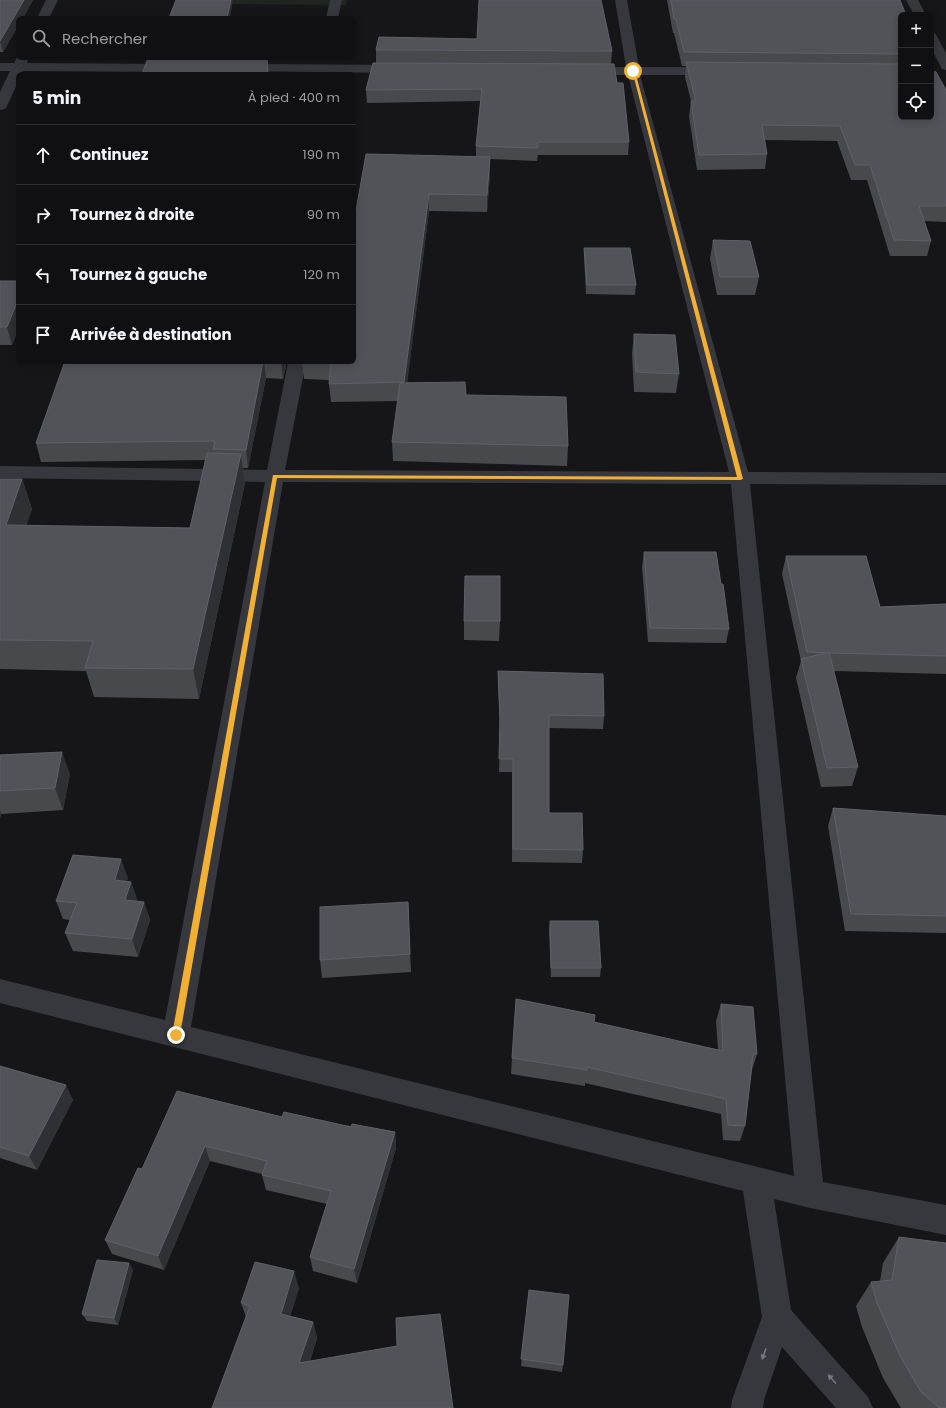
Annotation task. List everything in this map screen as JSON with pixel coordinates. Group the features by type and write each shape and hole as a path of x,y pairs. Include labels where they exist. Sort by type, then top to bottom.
{"street":[{"path":"44,16 52,0"},
{"path":"332,16 336,0"},
{"path":"621,0 633,71 740,479 810,1194"},
{"path":"912,0 918,12"},
{"path":"934,44 944,71"},
{"path":"0,106 20,63"},
{"path":"0,68 20,63 185,68"},
{"path":"224,68 321,67 414,69"},
{"path":"570,70 728,72"},
{"path":"176,1035 275,476 297,364"},
{"path":"0,472 275,476 946,479"},
{"path":"0,990 810,1194 946,1220"},
{"path":"747,1408 748,1400 777,1317 756,1180"},
{"path":"777,1317 857,1408"}],"shaded area":[{"path":"222,0 347,0 346,5 220,4"}],"building":[{"path":"0,0 24,0 0,41"},
{"path":"176,0 231,0 227,16 170,16"},
{"path":"479,0 601,0 612,51 376,50 379,37 477,39"},
{"path":"671,0 900,0 905,12 898,12 898,54 684,52 676,19 674,19"},
{"path":"147,60 267,60 268,72 143,72"},
{"path":"686,62 898,64 898,120 934,120 934,72 936,72 946,90 946,206 919,206 931,241 894,240 870,165 855,165 840,126 762,125 767,154 699,155 691,101 696,101"},
{"path":"373,63 614,64 617,83 623,83 629,142 538,142 537,148 476,146 482,89 366,90"},
{"path":"366,154 490,157 487,195 429,194 404,382 329,384 331,364 356,364 356,211"},
{"path":"713,240 750,241 759,277 720,277"},
{"path":"584,248 630,248 636,285 587,285"},
{"path":"0,281 16,281 16,305 7,327 0,327"},
{"path":"634,334 675,335 679,374 636,372"},
{"path":"64,364 263,364 246,450 213,449 215,441 36,443"},
{"path":"465,382 466,395 566,397 568,446 392,442 400,383"},
{"path":"207,453 241,454 193,669 85,668 93,641 0,640 0,479 22,479 6,525 190,528"},
{"path":"644,552 716,552 721,584 723,584 729,629 650,628"},
{"path":"786,556 866,556 880,607 946,604 946,656 807,652"},
{"path":"465,576 500,576 500,621 464,621"},
{"path":"829,652 858,767 827,768 801,659"},
{"path":"498,671 603,674 604,716 549,715 549,813 582,813 583,850 513,849 513,759 499,759 500,717"},
{"path":"62,752 55,788 0,791 0,755"},
{"path":"833,808 946,816 946,916 851,914"},
{"path":"73,855 121,859 115,880 131,882 125,900 144,902 132,939 65,933 77,903 56,901"},
{"path":"408,902 410,954 320,960 320,907"},
{"path":"550,921 598,921 601,968 551,968"},
{"path":"516,999 595,1015 594,1022 723,1051 721,1004 753,1007 757,1054 753,1054 745,1126 728,1125 726,1099 587,1067 587,1070 512,1058"},
{"path":"0,1066 66,1085 29,1156 0,1147"},
{"path":"177,1091 282,1117 284,1112 351,1127 352,1124 395,1132 354,1269 310,1257 331,1191 262,1175 267,1161 205,1146 158,1256 105,1240 138,1168 142,1169"},
{"path":"899,1237 946,1243 946,1408 939,1408 921,1392 900,1356 877,1303 871,1282 892,1280"},
{"path":"97,1260 129,1263 114,1318 82,1314"},
{"path":"255,1262 294,1271 281,1314 313,1322 299,1363 397,1346 396,1318 440,1314 453,1408 212,1408 250,1306 241,1303"},
{"path":"529,1290 569,1295 563,1365 521,1359"}],"route":[{"path":"176,1035 275,476 740,479 633,71"}]}
